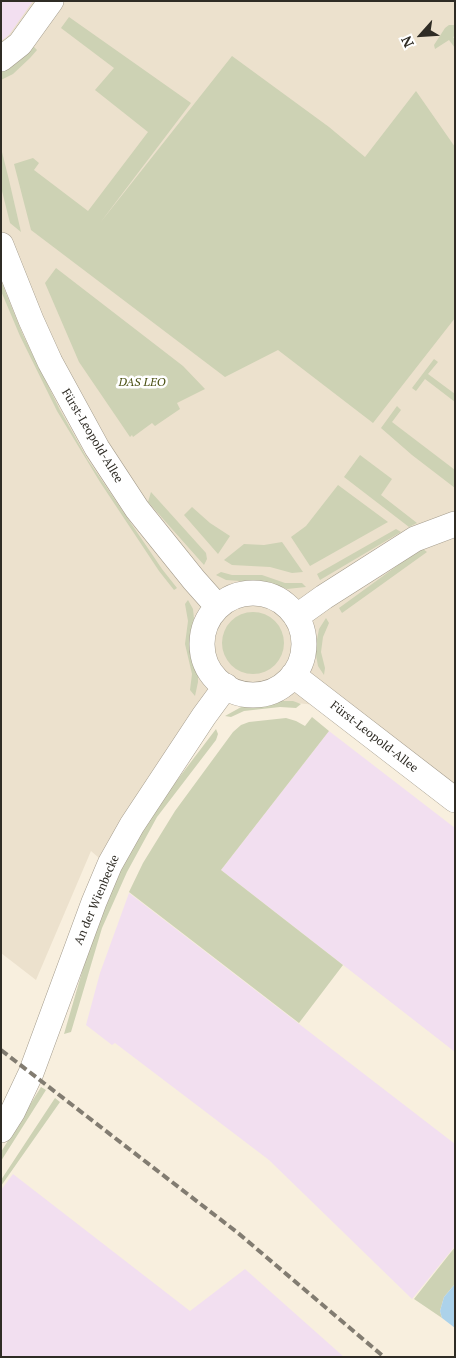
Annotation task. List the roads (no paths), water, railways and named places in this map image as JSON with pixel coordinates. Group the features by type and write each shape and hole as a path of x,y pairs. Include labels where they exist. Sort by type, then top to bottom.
{"street":[{"path":"1,58 20,44 51,1"},
{"name":"Fürst-Leopold-Allee","path":"1,244 50,362 98,448 137,509 218,607"},
{"path":"296,618 324,597 418,537 455,524"},
{"path":"248,593 265,594 281,601 293,612 296,618 301,627 304,644 301,660 293,675 283,685 269,692 240,693 226,686 214,676 206,663 202,648 203,633 208,619 218,607 232,597 248,593"},
{"name":"Fürst-Leopold-Allee","path":"293,675 455,800"},
{"name":"An der Wienbecke","path":"1,1130 32,1073 94,902 110,864 132,825 226,686"}],"water":[{"path":"455,1284 455,1328 442,1318 440,1311 444,1297"}],"railway":[{"path":"1,1050 238,1233 384,1357"}],"park label":[{"name":"DAS LEO","path":"142,383"}]}
